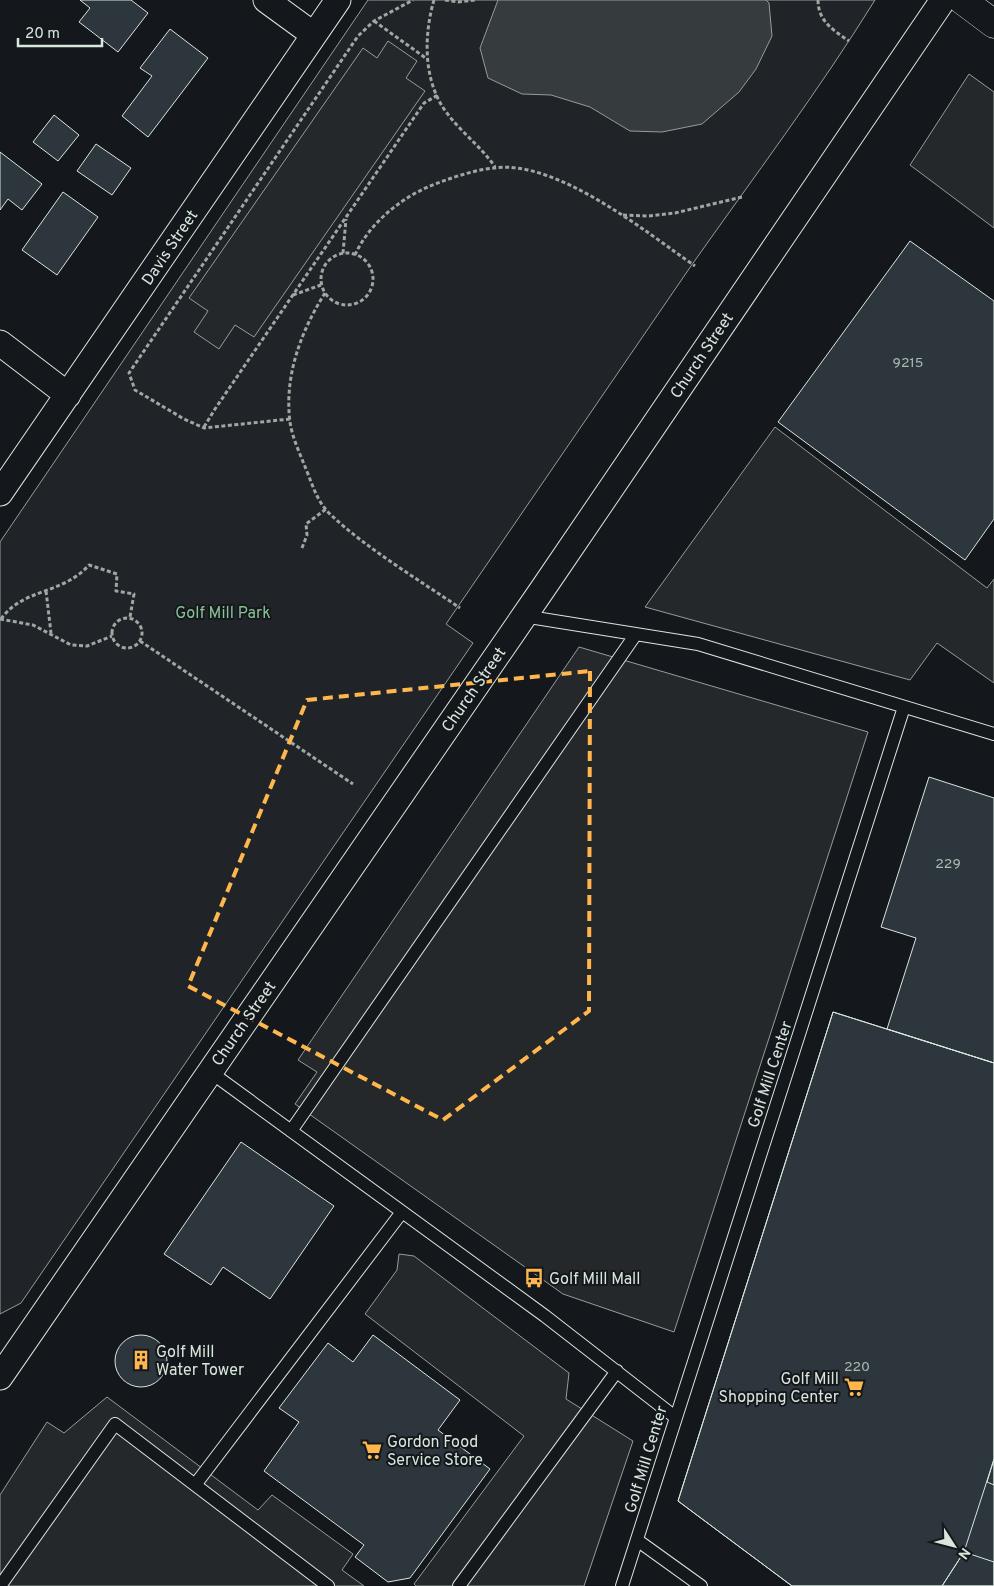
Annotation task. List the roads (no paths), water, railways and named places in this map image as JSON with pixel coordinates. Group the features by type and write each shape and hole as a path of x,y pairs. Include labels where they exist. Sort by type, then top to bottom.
{"main road":[{"path":"962,0 994,24"}],"street":[{"path":"266,0 314,36"},
{"name":"Davis Street","path":"0,493 338,0"},
{"name":"Church Street","path":"0,1376 523,616 943,0"},
{"path":"0,343 68,395"}],"lane":[{"path":"523,616 698,644 994,734"},
{"path":"291,1131 636,634"},
{"name":"Golf Mill Center","path":"622,1586 904,707"},
{"path":"209,1071 402,1212 675,1417"},
{"path":"195,1486 402,1212"},
{"path":"459,1586 617,1372"},
{"path":"0,1586 115,1424 328,1586"},
{"path":"637,1540 700,1586"}],"place":[{"name":"Golf Mill Mall","path":"534,1278"},
{"name":"Golf Mill Water Tower","path":"141,1360"},
{"name":"Golf Mill Shopping Center","path":"854,1387"},
{"name":"Gordon Food Service Store","path":"372,1450"}],"park label":[{"name":"Golf Mill Park","path":"223,612"}]}
